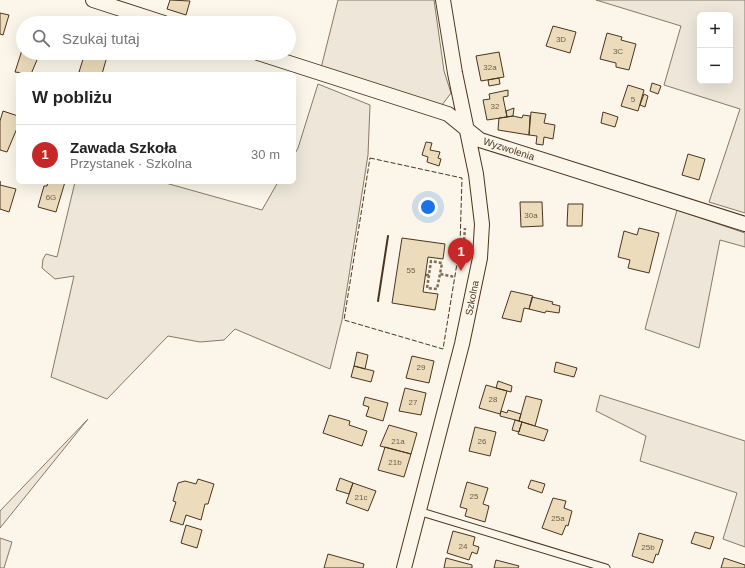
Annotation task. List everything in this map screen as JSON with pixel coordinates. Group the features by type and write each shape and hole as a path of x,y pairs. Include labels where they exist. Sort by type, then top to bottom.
{"street":[{"path":"93,0 142,16"},
{"name":"Szkolna","path":"404,568 462,344 480,258 482,224 476,174 455,74 443,0"},
{"name":"Wyzwolenia","path":"280,60 448,114 480,140 745,224"}],"lane":[{"path":"418,511 606,568"}],"path":[{"path":"461,271 466,226"},
{"path":"431,262 442,263 440,274 438,289 427,288 427,275 431,262"},
{"path":"440,274 455,277"}],"shaded area":[{"path":"338,0 434,0 444,71 451,93 442,105 321,68"},
{"path":"596,0 745,0 745,213 709,202 740,109 664,85 681,26"},
{"path":"318,84 370,105 368,155 342,320 330,369 235,329 224,340 200,342 168,336 107,399 51,377 74,276 55,279 42,268 43,259 46,254 57,257 75,184 169,184 262,210 277,184 296,184 296,152"},
{"path":"677,210 745,233 745,247 720,240 699,348 645,329"},
{"path":"600,395 745,441 745,547 723,539 737,493 640,461 646,436 596,411"},
{"path":"88,419 0,528 0,511"},
{"path":"0,538 12,542 4,568 0,568"}],"building":[{"path":"170,0 190,1 186,15 167,9"},
{"path":"0,13 9,15 3,35 0,34"},
{"path":"553,26 576,32 570,53 546,46"},
{"path":"607,33 622,37 621,40 636,44 629,70 616,67 616,63 600,59"},
{"path":"499,52 504,77 481,81 476,56"},
{"path":"19,60 37,60 32,72 15,72"},
{"path":"83,60 106,60 103,72 79,72"},
{"path":"499,78 500,84 489,86 488,80"},
{"path":"652,83 661,86 658,94 650,91"},
{"path":"628,85 644,90 638,111 621,106"},
{"path":"508,90 508,96 503,97 507,117 487,120 483,100 490,99 489,94"},
{"path":"644,94 648,96 645,107 640,105"},
{"path":"514,108 513,116 507,117 506,111"},
{"path":"3,111 16,115 16,131 7,152 0,150 0,121"},
{"path":"531,112 546,114 544,123 555,125 553,139 544,137 543,145 536,144 537,136 529,135"},
{"path":"603,112 618,117 615,127 601,123"},
{"path":"523,115 530,116 529,135 498,130 499,118 513,116 522,118"},
{"path":"426,142 432,143 430,150 440,152 438,158 441,159 439,166 427,162 428,157 422,155"},
{"path":"688,154 705,159 699,180 682,175"},
{"path":"48,184 64,184 56,212 38,207 44,186 47,186"},
{"path":"0,185 16,189 9,212 0,209"},
{"path":"520,202 542,202 543,226 521,227"},
{"path":"568,204 583,204 582,226 567,226"},
{"path":"639,228 659,233 649,273 628,268 630,260 618,257 624,231 637,235"},
{"path":"402,238 445,244 443,259 428,257 423,292 438,294 435,310 392,303"},
{"path":"511,291 533,296 529,309 524,308 521,322 502,318"},
{"path":"532,297 553,302 552,304 560,306 559,313 546,311 545,313 529,309"},
{"path":"357,352 368,355 365,369 354,366"},
{"path":"412,356 434,361 429,383 406,378"},
{"path":"556,362 577,368 574,377 554,372"},
{"path":"354,366 374,371 371,382 351,377"},
{"path":"498,381 512,386 511,392 496,388"},
{"path":"486,385 507,391 500,414 479,408"},
{"path":"405,388 426,393 421,415 399,411"},
{"path":"526,396 542,400 535,426 519,421"},
{"path":"365,397 388,403 383,421 366,416 369,407 363,405"},
{"path":"508,410 521,414 519,421 500,416 501,411 507,413"},
{"path":"329,415 350,421 349,425 367,431 362,446 323,433"},
{"path":"515,420 522,422 519,432 512,430"},
{"path":"522,422 548,430 544,441 518,434"},
{"path":"389,425 417,433 411,454 380,446"},
{"path":"475,427 496,432 490,456 469,451"},
{"path":"385,447 411,454 404,477 378,470"},
{"path":"340,478 353,483 349,494 336,490"},
{"path":"198,479 214,484 208,504 205,504 201,520 186,515 183,525 170,521 176,502 173,501 178,483 185,481 196,484"},
{"path":"531,480 545,484 542,493 528,488"},
{"path":"467,482 488,488 483,504 489,506 485,522 465,516 467,509 460,507"},
{"path":"353,483 376,491 368,511 346,503"},
{"path":"553,498 566,501 564,508 572,511 568,526 566,525 562,535 542,528"},
{"path":"186,525 202,530 197,548 181,543"},
{"path":"453,531 475,537 473,545 479,547 477,554 472,552 469,560 447,553"},
{"path":"695,532 714,537 710,549 691,543"},
{"path":"639,533 663,540 658,555 656,554 653,563 632,556"},
{"path":"328,554 364,564 363,568 324,568"},
{"path":"446,558 472,565 472,568 444,568"},
{"path":"724,558 745,565 745,568 721,568"},
{"path":"496,560 519,566 518,568 494,568"}],"fence":[{"path":"370,158 462,178 460,245 443,349 344,320 370,158"}],"wall":[{"path":"378,301 388,236"}],"place":[{"name":"Zawada Szkoła","path":"461,271"}]}
